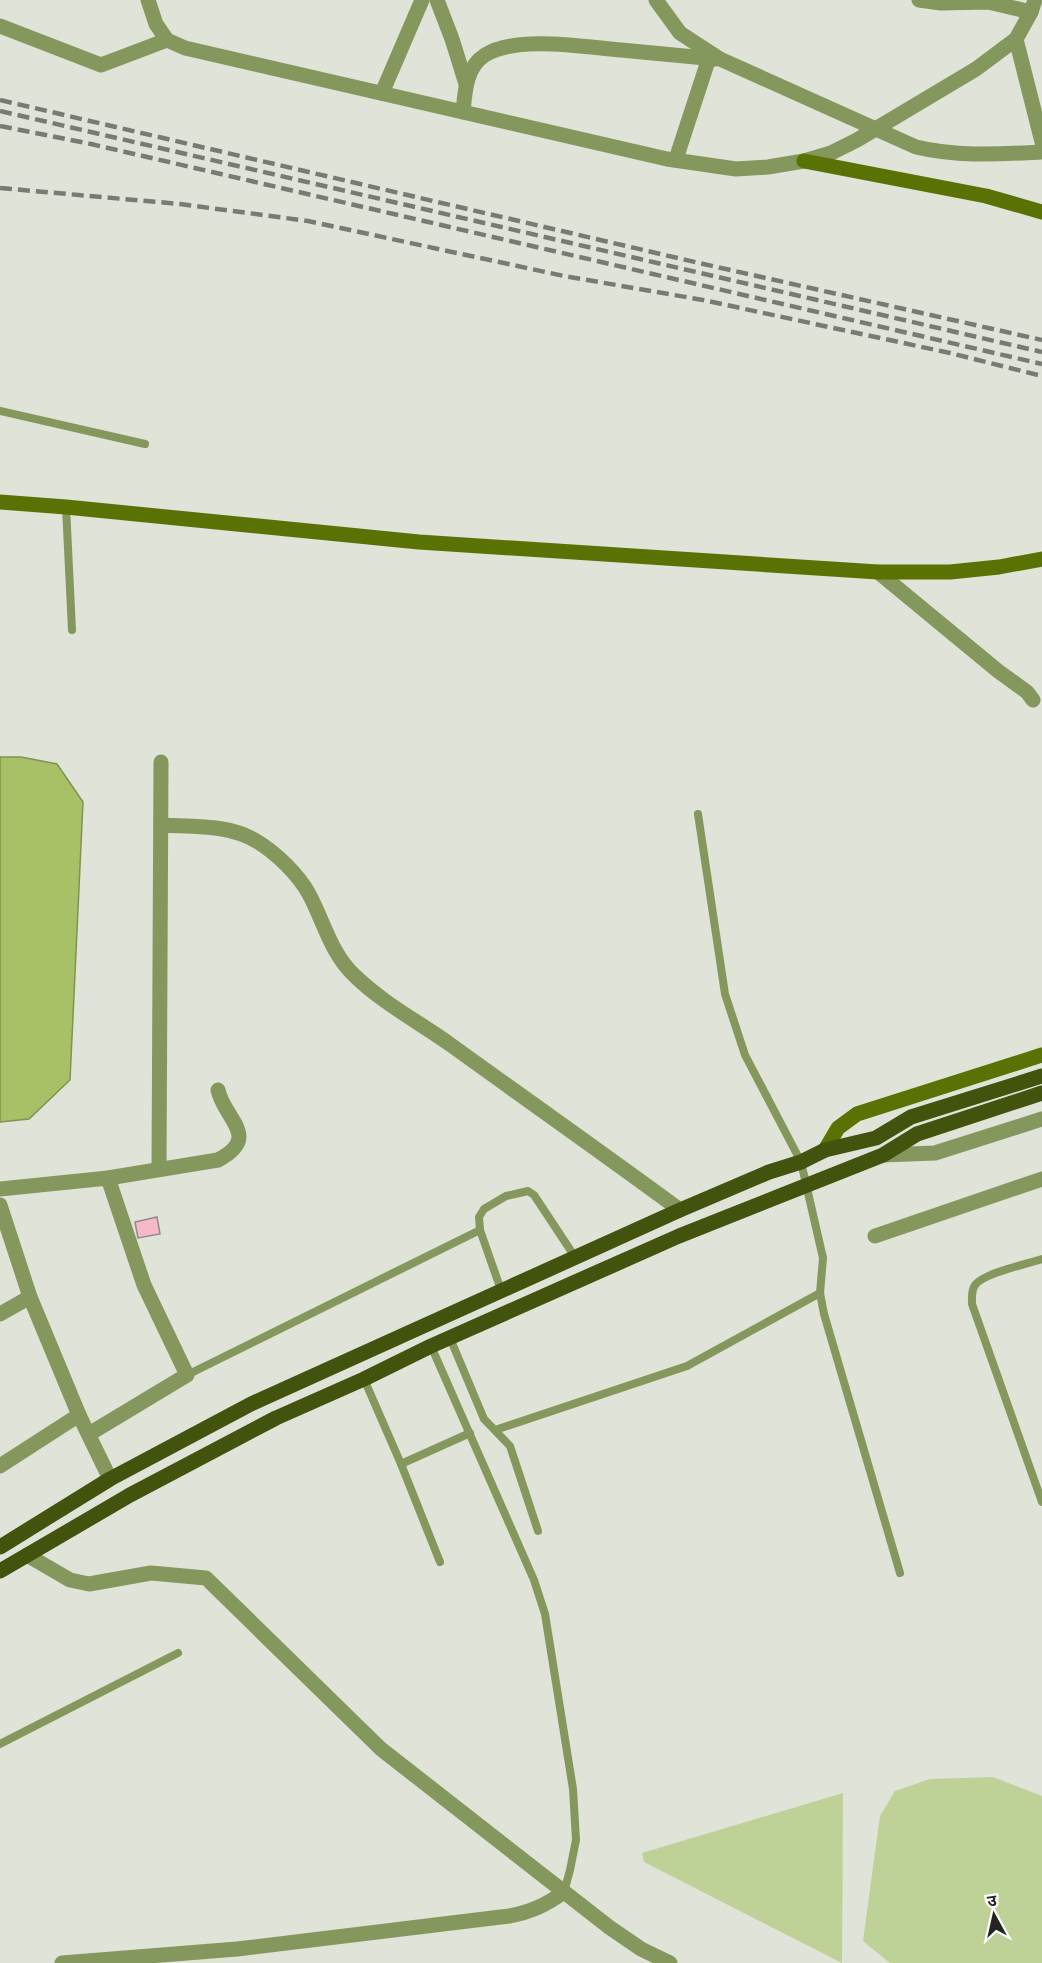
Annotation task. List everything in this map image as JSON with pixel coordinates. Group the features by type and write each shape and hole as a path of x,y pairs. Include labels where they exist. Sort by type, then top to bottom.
{"main road":[{"path":"0,1547 110,1479 251,1404 501,1290 769,1172 801,1162 825,1150 876,1138 911,1117 1042,1076"},
{"path":"0,1571 130,1495 265,1424 431,1346 595,1271 883,1155 917,1134 1042,1093"}],"street":[{"path":"148,0 156,24 167,40 185,48 463,112 736,170 804,161 831,153 976,69 1016,39 1035,7 988,2 941,3 919,0"},
{"path":"382,93 422,0"},
{"path":"437,0 466,84"},
{"path":"656,0 680,33 714,59 916,147 942,153 973,155 1042,152"},
{"path":"0,26 101,65 167,40"},
{"path":"1016,39 1042,142"},
{"path":"463,112 466,84 477,62 502,48 540,44 714,59"},
{"path":"676,159 714,59"},
{"path":"804,161 986,196 1042,212"},
{"path":"0,502 419,542 878,572 950,572 999,567 1042,559"},
{"path":"878,572 998,671 1027,692 1033,700"},
{"path":"159,1169 161,762"},
{"path":"161,825 207,827 239,832 259,842 290,869 308,892 332,946 353,975 386,1003 438,1036 680,1210"},
{"path":"825,1150 838,1128 857,1114 1042,1055"},
{"path":"0,1189 108,1178 218,1160 232,1153 236,1148 238,1136 235,1120 220,1099 218,1090"},
{"path":"883,1155 935,1153 1042,1119"},
{"path":"89,1434 187,1375 144,1285 108,1178"},
{"path":"875,1236 1042,1179"},
{"path":"0,1205 30,1297 79,1415 110,1479"},
{"path":"0,1314 30,1297"},
{"path":"0,1466 79,1415"},
{"path":"27,1555 79,1584 151,1573 206,1578 381,1749 567,1880 641,1956 670,1963"},
{"path":"62,1963 237,1949 509,1916 530,1912 547,1904 567,1880"}],"lane":[{"path":"0,411 145,444"},
{"path":"66,507 72,630"},
{"path":"698,814 725,994 745,1055 801,1162 823,1258 820,1293 824,1314 900,1573"},
{"path":"501,1290 480,1230 479,1217 484,1209 506,1196 528,1191 534,1195 575,1257"},
{"path":"187,1375 480,1230"},
{"path":"1042,1259 983,1278 973,1288 972,1294 972,1304 1042,1502"},
{"path":"495,1430 687,1366 820,1293"},
{"path":"450,1338 484,1419 510,1446 538,1531"},
{"path":"431,1346 534,1580 545,1614 573,1789 576,1840 567,1880"},
{"path":"364,1379 440,1562"},
{"path":"401,1464 470,1433"},
{"path":"0,1744 178,1653"}],"shaded area":[{"path":"0,757 21,757 57,764 83,802 70,1080 29,1119 0,1122"},
{"path":"993,1777 1042,1796 1042,1963 890,1963 863,1941 880,1816 895,1791 930,1779"},
{"path":"843,1793 842,1963 644,1862 642,1853"}],"building":[{"path":"157,1217 160,1234 138,1238 135,1222"}],"railway":[{"path":"0,100 699,263 1042,340"},
{"path":"0,111 1042,352"},
{"path":"0,126 91,144 1042,364"},
{"path":"0,188 180,204 308,221 564,276 703,300 950,353 1042,376"}]}
